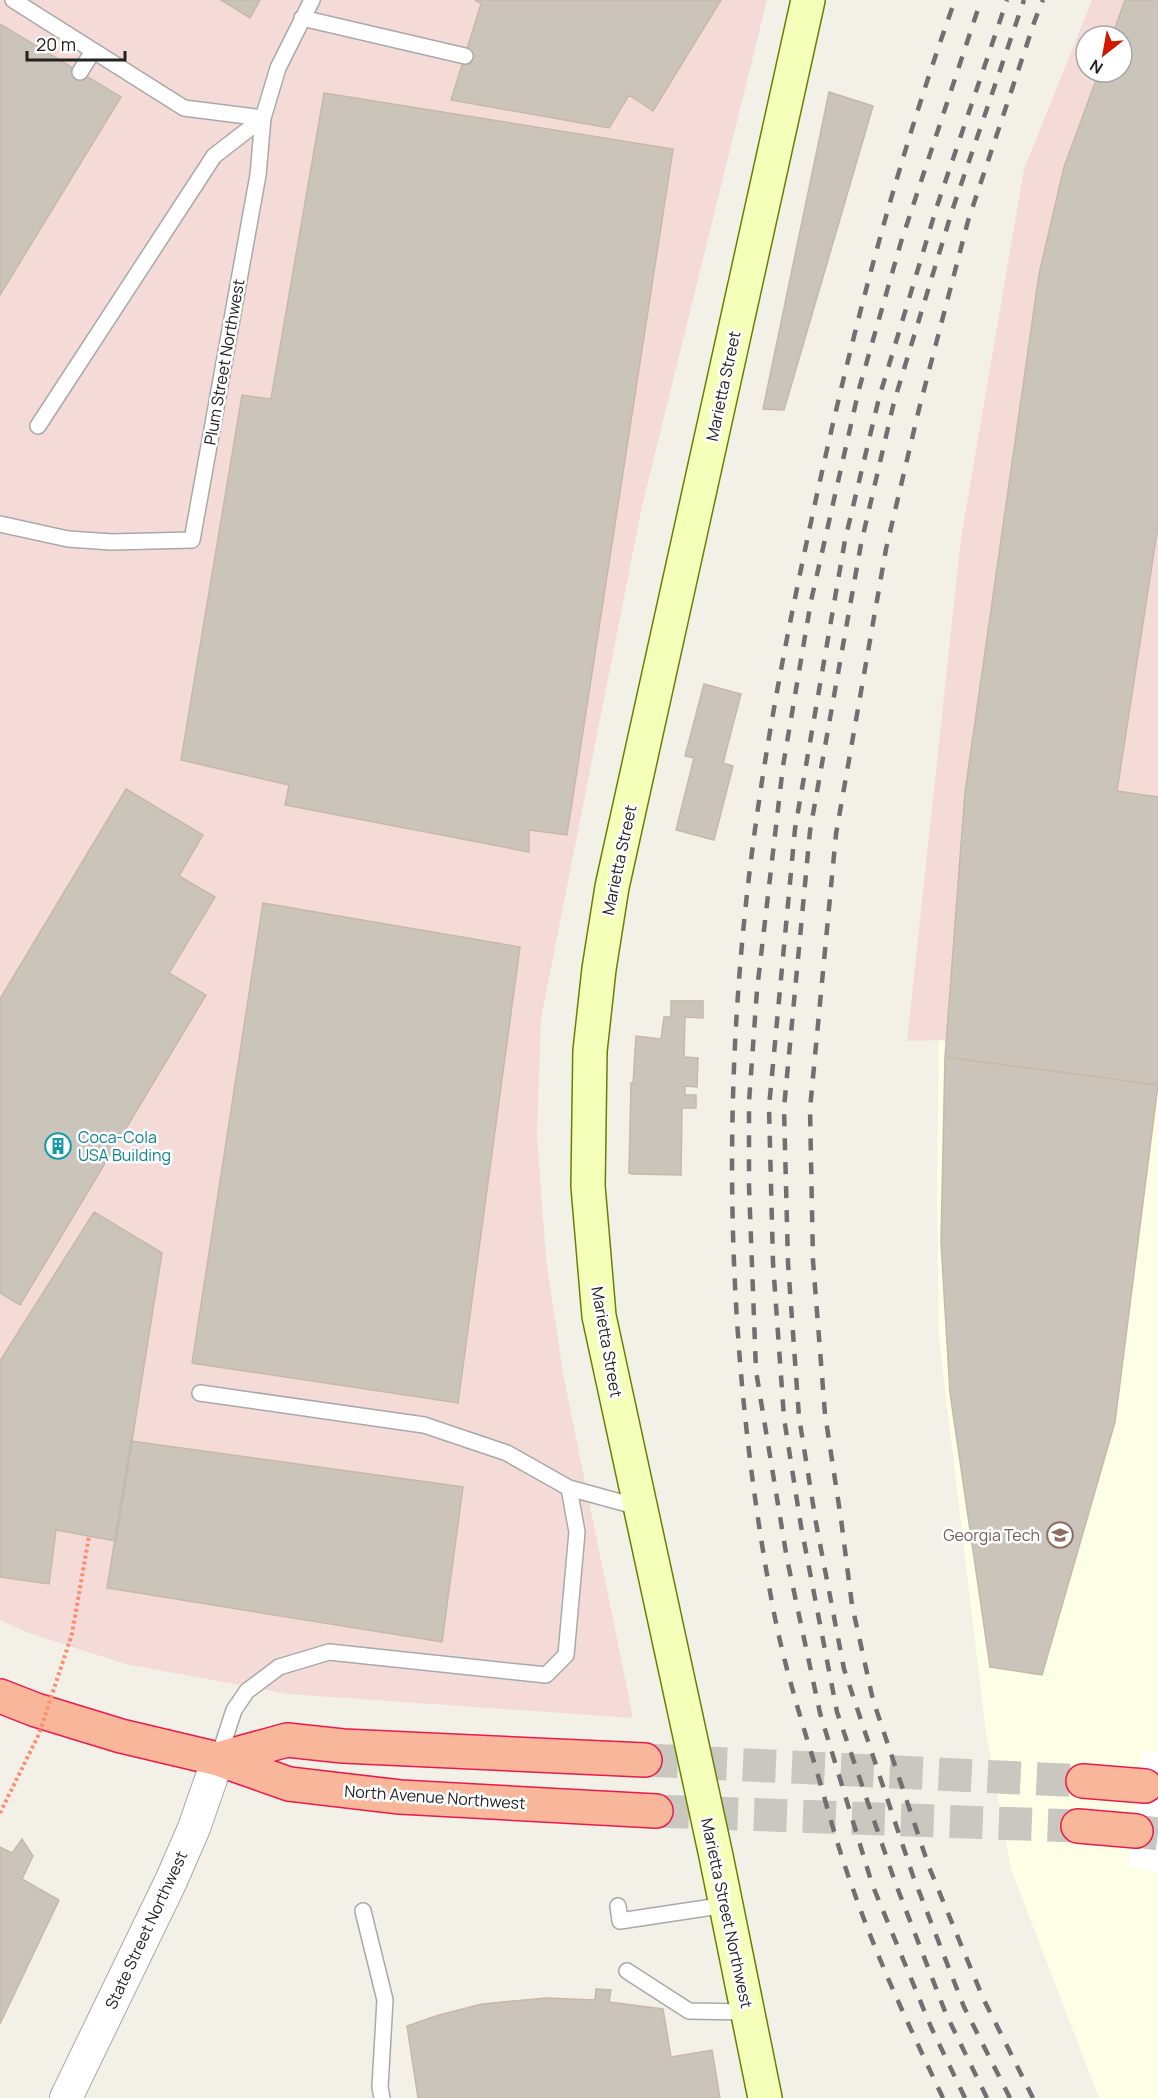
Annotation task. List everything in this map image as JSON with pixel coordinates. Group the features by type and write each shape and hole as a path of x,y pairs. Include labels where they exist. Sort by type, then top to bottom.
{"highway":[{"name":"North Avenue Northwest","path":"0,1696 36,1710 121,1736 218,1760 289,1784 400,1797 656,1811"},
{"path":"218,1760 287,1740 343,1746 645,1760"},
{"path":"1083,1781 1145,1786"},
{"path":"1078,1826 1136,1831"}],"main road":[{"name":"Marietta Street","path":"688,1729 599,1316 588,1186 590,1051 599,969 617,865 808,0"},
{"name":"Marietta Street Northwest","path":"688,1729 765,2098"}],"street":[{"name":"State Street Northwest","path":"66,2098 171,1881 194,1828 218,1760"}],"lane":[{"path":"12,0 184,108 263,118"},
{"name":"Plum Street Northwest","path":"0,524 68,539 112,542 192,540 258,175 263,118 278,68 312,0"},
{"path":"302,18 465,56"},
{"path":"80,72 93,51"},
{"path":"38,426 214,156 263,118"},
{"path":"200,1393 424,1425 507,1452 569,1488 642,1508"},
{"path":"218,1760 234,1710 247,1691 279,1667 329,1652 546,1675 566,1655 577,1532 569,1488"},
{"path":"618,1906 620,1921 726,1905"},
{"path":"363,1911 385,2000 380,2087 382,2098"},
{"path":"627,1971 689,2011 748,2012"}],"path":[{"path":"0,1813 39,1734 72,1635 89,1536"}],"shaded area":[{"path":"0,0 767,0 642,506 541,1019 537,1135 546,1259 563,1373 633,1718 289,1694 125,1664 29,1633 0,1620"},
{"path":"1092,0 1158,0 1158,1079 939,1040 907,1041 961,538 1024,169 1074,45 1074,84 1134,84 1134,24 1082,24"},
{"name":"Georgia Tech","path":"939,1040 1158,1079 1158,2098 1099,2098 1011,1869 986,1733 939,1338 937,1180"}],"pier":[{"path":"1142,1751 1158,1753 1158,1871 1129,1867"}],"building":[{"path":"221,0 260,0 250,18"},
{"path":"475,0 721,0 653,111 629,95 609,128 451,100 481,4"},
{"path":"1125,0 1158,0 1158,526 1117,791 1158,797 1158,1085 945,1057 965,792 1039,274 1064,167 1095,84 1134,84 1134,24 1116,24"},
{"path":"0,24 121,97 0,295"},
{"path":"829,92 873,106 784,410 763,409"},
{"path":"324,93 673,149 567,835 529,830 529,852 285,805 289,785 181,760 242,395 271,399"},
{"path":"704,684 741,694 723,763 733,766 714,840 676,830 694,758 685,756"},
{"name":"Coca-Cola USA Building","path":"126,789 203,835 179,876 215,897 169,973 206,995 20,1305 0,1293 0,999"},
{"path":"263,903 520,947 458,1403 192,1363"},
{"path":"671,1001 703,1001 703,1018 685,1017 684,1057 698,1058 697,1087 685,1086 685,1095 696,1095 696,1108 682,1108 681,1175 632,1174 629,1173 631,1083 633,1084 636,1036 661,1039 664,1017 671,1017"},
{"path":"945,1057 1158,1085 1115,1422 1042,1675 990,1667 950,1393 941,1242"},
{"path":"94,1212 162,1253 116,1541 56,1530 49,1584 0,1577 0,1361"},
{"path":"131,1441 463,1487 442,1642 107,1588"},
{"path":"22,1839 33,1856 22,1879 59,1900 0,2024 0,1847 12,1853"},
{"path":"596,1989 611,1990 609,2002 663,2009 671,2057 712,2050 720,2098 418,2098 407,2026 482,2004 546,1998 595,2000"}],"tunnel":[{"path":"645,1760 1083,1781"},
{"path":"656,1811 1078,1826"},
{"path":"1136,1831 1158,1834"}],"railway":[{"path":"943,2098 884,1969 848,1874 796,1703 780,1640 771,1597 745,1420 733,1242 732,1152 739,974 748,885 767,748 783,657 841,390 874,258 912,128 955,0"},
{"path":"965,2098 931,2027 872,1884 820,1713 787,1559 756,1371 749,1186 749,1102 757,990 783,766 811,601 859,389 901,242 981,0"},
{"path":"987,2098 946,2014 895,1882 837,1712 801,1526 784,1418 773,1263 769,1107 795,829 845,540 879,398 937,206 1007,0"},
{"path":"1010,2098 964,2007 913,1876 844,1669 816,1523 799,1417 788,1263 784,1108 810,831 861,544 894,402 952,211 1024,0"},
{"path":"1033,2098 983,1998 929,1867 873,1700 852,1605 825,1414 813,1261 810,1109 836,834 886,549 919,409 968,221 1043,0"}],"place":[{"name":"Coca-Cola USA Building","path":"58,1146"},
{"name":"Georgia Tech","path":"1060,1535"}]}
